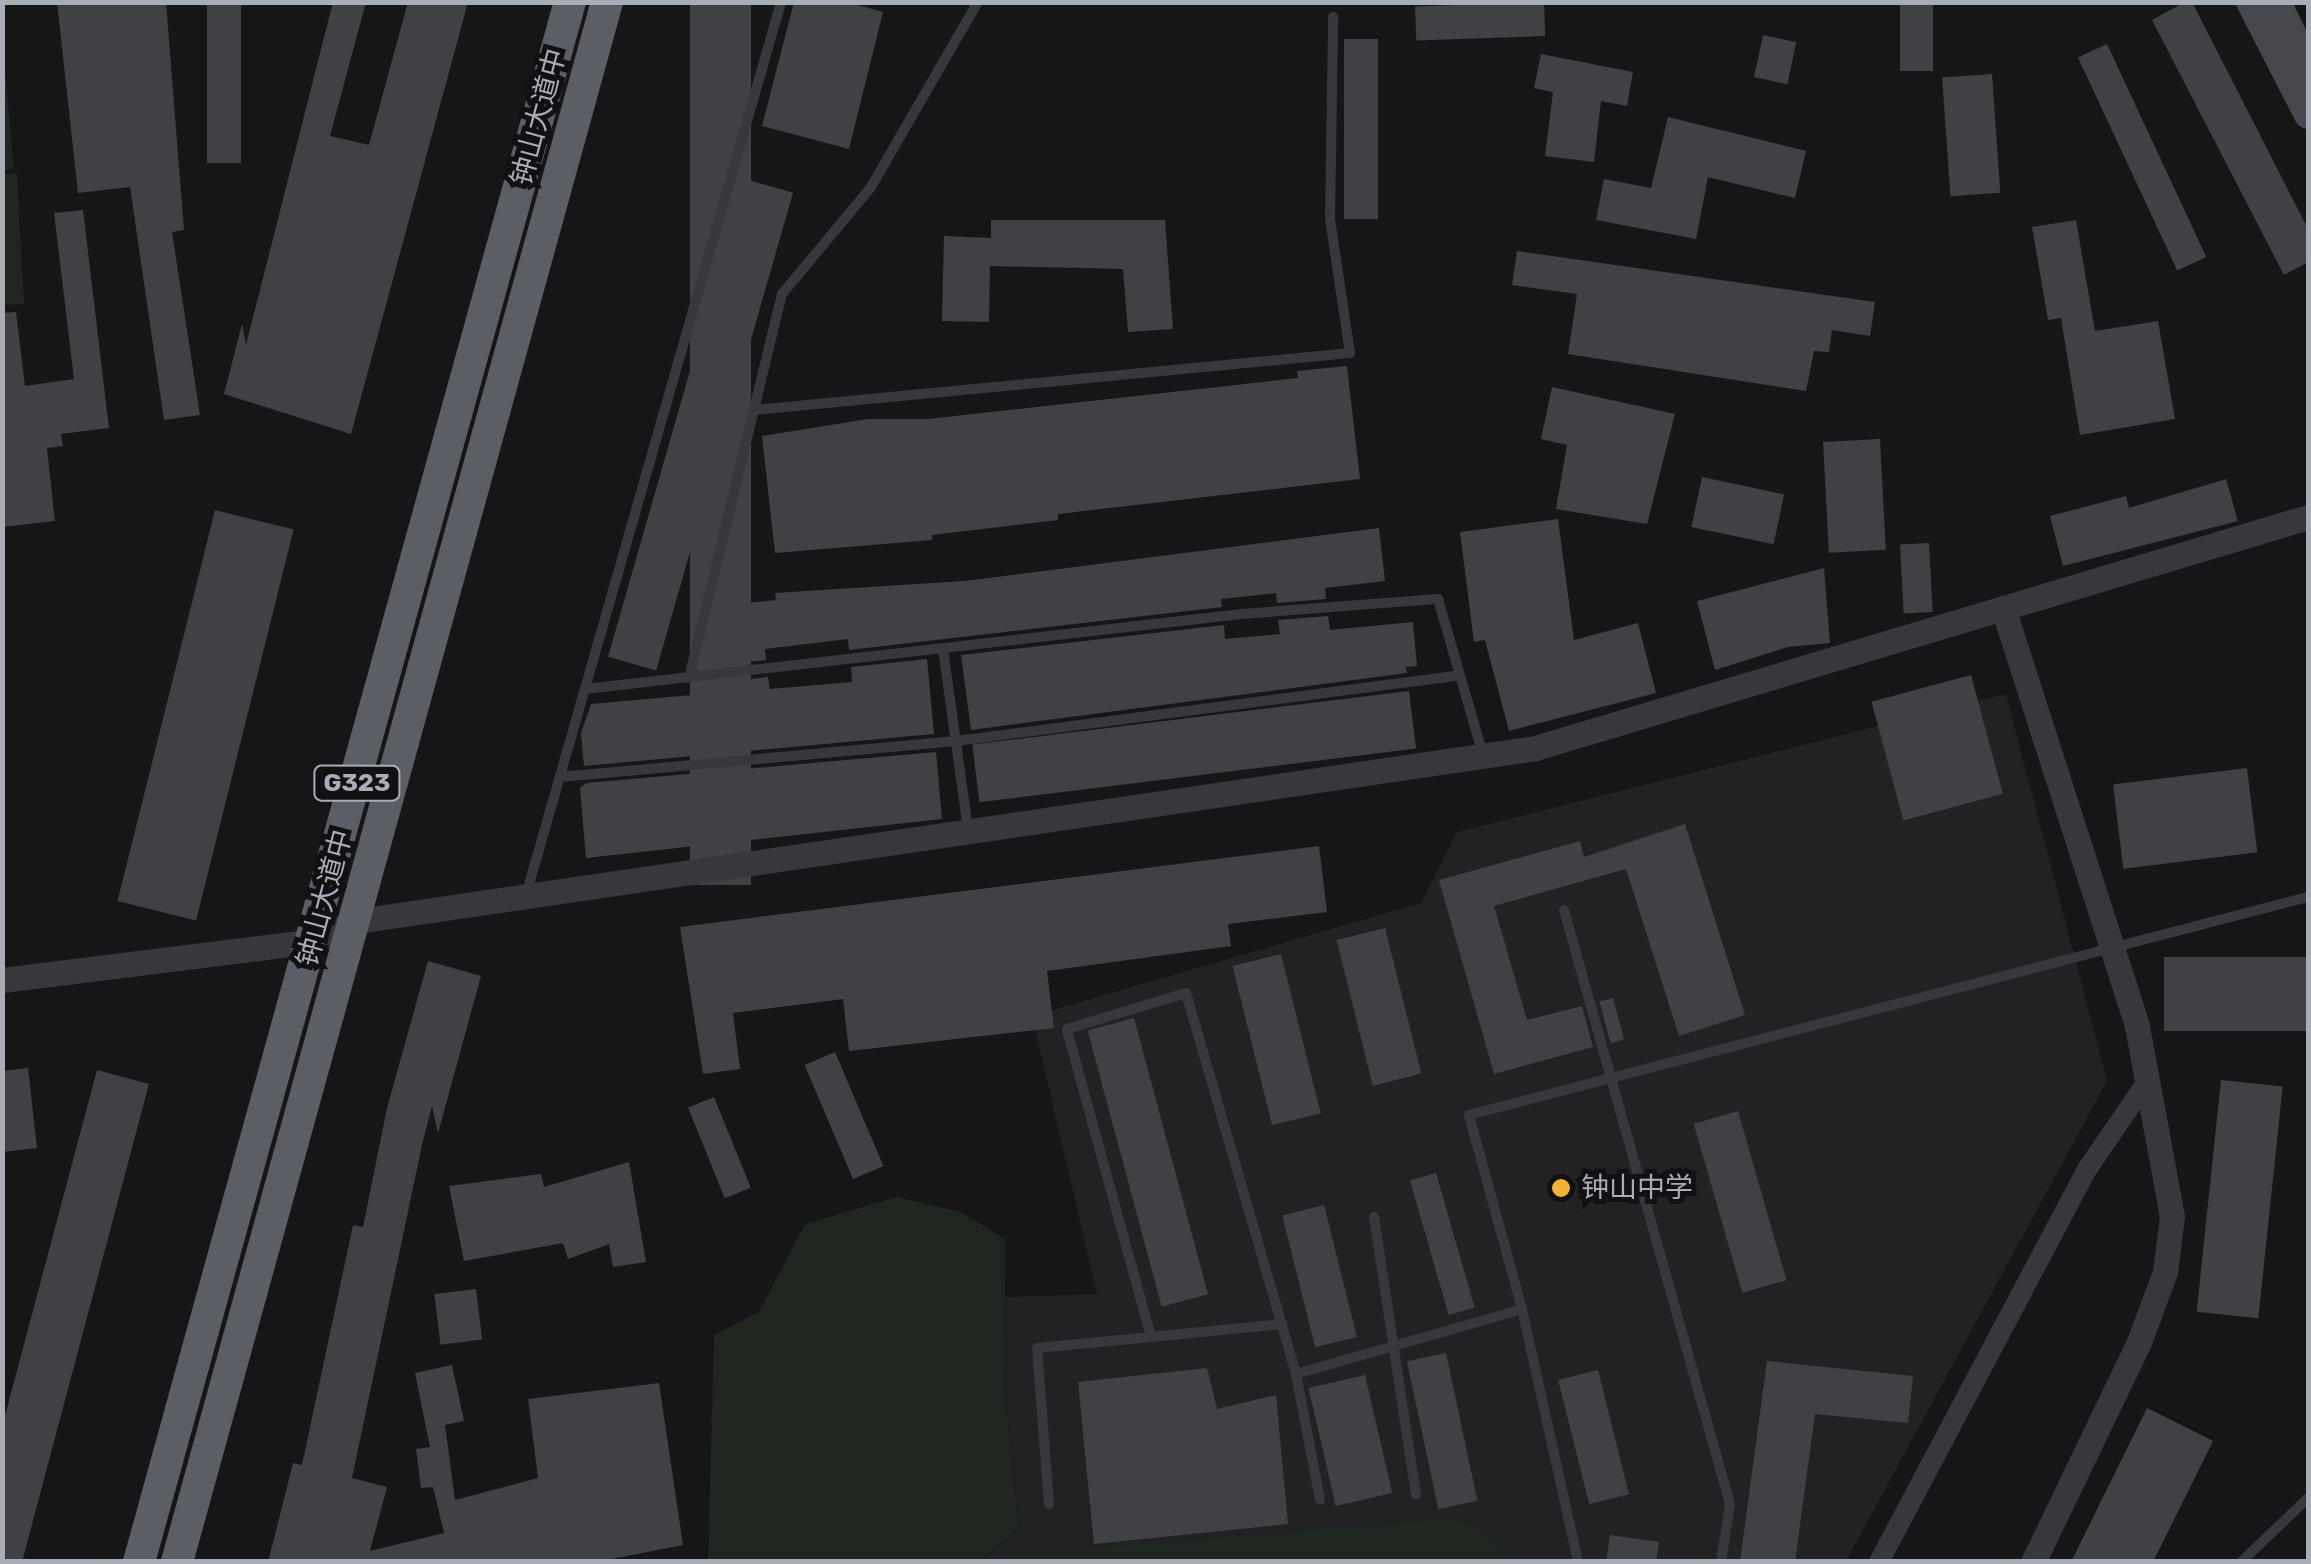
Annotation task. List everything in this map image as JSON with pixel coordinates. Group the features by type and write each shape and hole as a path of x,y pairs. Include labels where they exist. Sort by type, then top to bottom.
{"highway":[{"name":"钟山大道中","path":"139,1562 314,942 570,2"},
{"name":"钟山大道中","path":"177,1562 357,921 607,2"}],"main road":[{"path":"2250,2 2308,115"},
{"path":"2277,2 2308,66"}],"street":[{"path":"2,980 314,942 357,921 1535,748 2308,517"},
{"path":"2003,608 2111,944 2148,1080 2172,1216 2165,1272 2139,1342 2033,1562"},
{"path":"1879,1562 2088,1168 2148,1080"}],"lane":[{"path":"526,896 781,2"},
{"path":"689,678 782,294 871,186 978,2"},
{"path":"754,410 1350,353 1330,218 1333,16"},
{"path":"585,689 1242,614 1438,599 1456,676 1483,756"},
{"path":"943,650 968,831"},
{"path":"560,777 956,740 1456,676"},
{"path":"1578,1562 1522,1308 1469,1116 2111,944 2308,897"},
{"path":"1564,910 1730,1504 1721,1562"},
{"path":"1150,1336 1067,1029 1186,993 1296,1374 1320,1500"},
{"path":"1374,1217 1390,1347 1416,1496"},
{"path":"1296,1374 1522,1308"},
{"path":"1049,1504 1037,1348 1282,1324"},
{"path":"2241,1562 2308,1498"}],"shaded area":[{"path":"2,39 14,169 3,170 2,170"},
{"path":"17,173 24,304 3,305 3,174"},
{"name":"钟山中学","path":"2006,694 2107,1081 1846,1561 981,1562 1019,1528 1004,1386 1005,1297 1097,1294 1032,1016 1421,903 1457,832"},
{"path":"897,1197 961,1212 1005,1239 1004,1386 1019,1528 981,1561 708,1561 714,1335 759,1312 805,1224"},
{"path":"1453,1519 1475,1527 1512,1561 1001,1561 1015,1555"}],"building":[{"path":"57,2 166,2 184,230 172,232 200,415 164,420 130,187 78,193"},
{"path":"207,2 241,2 241,163 207,163"},
{"path":"333,2 366,2 330,136 369,145 408,2 468,2 351,434 224,394 242,324 246,345"},
{"path":"690,2 751,2 751,885 690,885"},
{"path":"794,2 847,2 883,12 849,149 762,126"},
{"path":"1544,2 1545,36 1416,40 1415,7"},
{"path":"1900,2 1933,2 1933,71 1900,71"},
{"path":"2192,2 2308,229 2308,262 2284,275 2152,20"},
{"path":"1763,35 1796,42 1787,84 1754,77"},
{"path":"1344,39 1378,39 1378,219 1344,219"},
{"path":"2107,44 2206,257 2177,271 2078,58"},
{"path":"1541,54 1633,72 1627,106 1601,101 1594,162 1545,156 1553,92 1534,88"},
{"path":"1992,74 2000,193 1950,196 1942,77"},
{"path":"1668,117 1806,151 1795,198 1708,177 1696,239 1596,220 1604,179 1651,188"},
{"path":"745,179 793,193 656,671 608,657"},
{"path":"83,210 109,428 61,434 63,446 47,448 55,521 2,527 2,313 16,312 25,386 74,379 54,213"},
{"path":"991,220 1165,220 1173,329 1128,332 1123,269 990,266 989,322 942,321 944,236 991,238"},
{"path":"2076,220 2095,331 2158,321 2175,419 2080,435 2061,318 2048,320 2032,227"},
{"path":"1517,251 1875,302 1870,336 1832,330 1829,352 1814,351 1806,391 1568,354 1577,294 1512,285"},
{"path":"1347,366 1360,479 1058,514 1058,520 932,535 932,540 775,553 762,436 868,419 928,419 1298,378 1297,371"},
{"path":"1552,387 1675,414 1647,524 1556,509 1567,445 1541,439"},
{"path":"1880,439 1886,550 1829,553 1823,442"},
{"path":"1702,477 1784,494 1774,544 1691,527"},
{"path":"2226,479 2238,521 2063,566 2050,516 2126,496 2129,508"},
{"path":"215,510 294,530 196,921 118,901"},
{"path":"1558,519 1574,640 1638,623 1656,693 1509,731 1485,640 1474,642 1460,532"},
{"path":"1379,528 1385,581 1325,588 1326,599 1277,603 1276,593 1221,599 1222,607 849,650 848,639 765,649 766,660 717,665 715,606 776,600 775,593 965,581"},
{"path":"1929,543 1933,612 1904,613 1900,545"},
{"path":"1824,568 1830,643 1788,647 1715,670 1697,601"},
{"path":"1328,616 1330,630 1413,622 1417,666 1406,667 1407,673 971,730 961,655 1224,625 1225,639 1280,634 1278,620"},
{"path":"927,659 934,734 584,766 581,733 591,704 726,692 719,683 768,677 770,689 852,682 851,667"},
{"path":"1971,675 2003,794 1903,820 1872,702"},
{"path":"1409,691 1416,749 979,802 972,745"},
{"path":"936,752 942,819 586,858 580,788 586,783"},
{"path":"2247,768 2257,852 2123,869 2113,784"},
{"path":"1685,824 1745,1015 1679,1036 1626,869 1494,906 1527,1020 1582,1006 1593,1047 1494,1074 1439,880 1580,841 1584,857"},
{"path":"1319,846 1327,912 1228,924 1231,946 1047,971 1054,1028 849,1051 843,999 733,1013 740,1069 703,1074 680,927"},
{"path":"1385,928 1421,1074 1373,1086 1336,940"},
{"path":"1281,954 1321,1113 1272,1125 1232,966"},
{"path":"2164,957 2308,957 2308,1031 2164,1031"},
{"path":"428,961 481,976 438,1133 432,1106 352,1478 387,1487 370,1551 444,1533 433,1487 421,1488 416,1449 430,1447 415,1373 452,1365 464,1421 445,1425 455,1500 538,1478 528,1399 659,1383 683,1545 596,1562 268,1562 293,1463 302,1465 353,1225 363,1227 387,1108"},
{"path":"1613,998 1624,1040 1611,1043 1599,1002"},
{"path":"1134,1018 1208,1294 1162,1307 1088,1030"},
{"path":"835,1052 883,1166 853,1179 805,1065"},
{"path":"28,1068 37,1148 2,1152 2,1071"},
{"path":"97,1070 149,1084 22,1562 2,1562 2,1427"},
{"path":"2221,1080 2283,1086 2258,1318 2197,1312"},
{"path":"714,1097 751,1188 725,1198 688,1107"},
{"path":"1738,1111 1787,1280 1742,1293 1694,1124"},
{"path":"629,1162 646,1262 613,1267 609,1244 568,1259 563,1243 464,1261 449,1186 541,1174 544,1187"},
{"path":"1436,1173 1475,1308 1449,1315 1410,1180"},
{"path":"1324,1205 1357,1337 1315,1347 1282,1215"},
{"path":"476,1289 482,1340 441,1345 434,1294"},
{"path":"1446,1353 1477,1501 1438,1509 1407,1361"},
{"path":"1767,1361 1913,1376 1908,1423 1815,1414 1795,1562 1740,1562"},
{"path":"1207,1368 1217,1409 1276,1395 1288,1524 1094,1544 1078,1382"},
{"path":"1598,1370 1629,1494 1589,1504 1558,1380"},
{"path":"1365,1375 1392,1493 1336,1506 1308,1388"},
{"path":"2147,1408 2213,1441 2153,1562 2071,1562"},
{"path":"1610,1535 1659,1542 1656,1562 1606,1562"}],"place":[{"name":"钟山中学","path":"1561,1188"}]}
